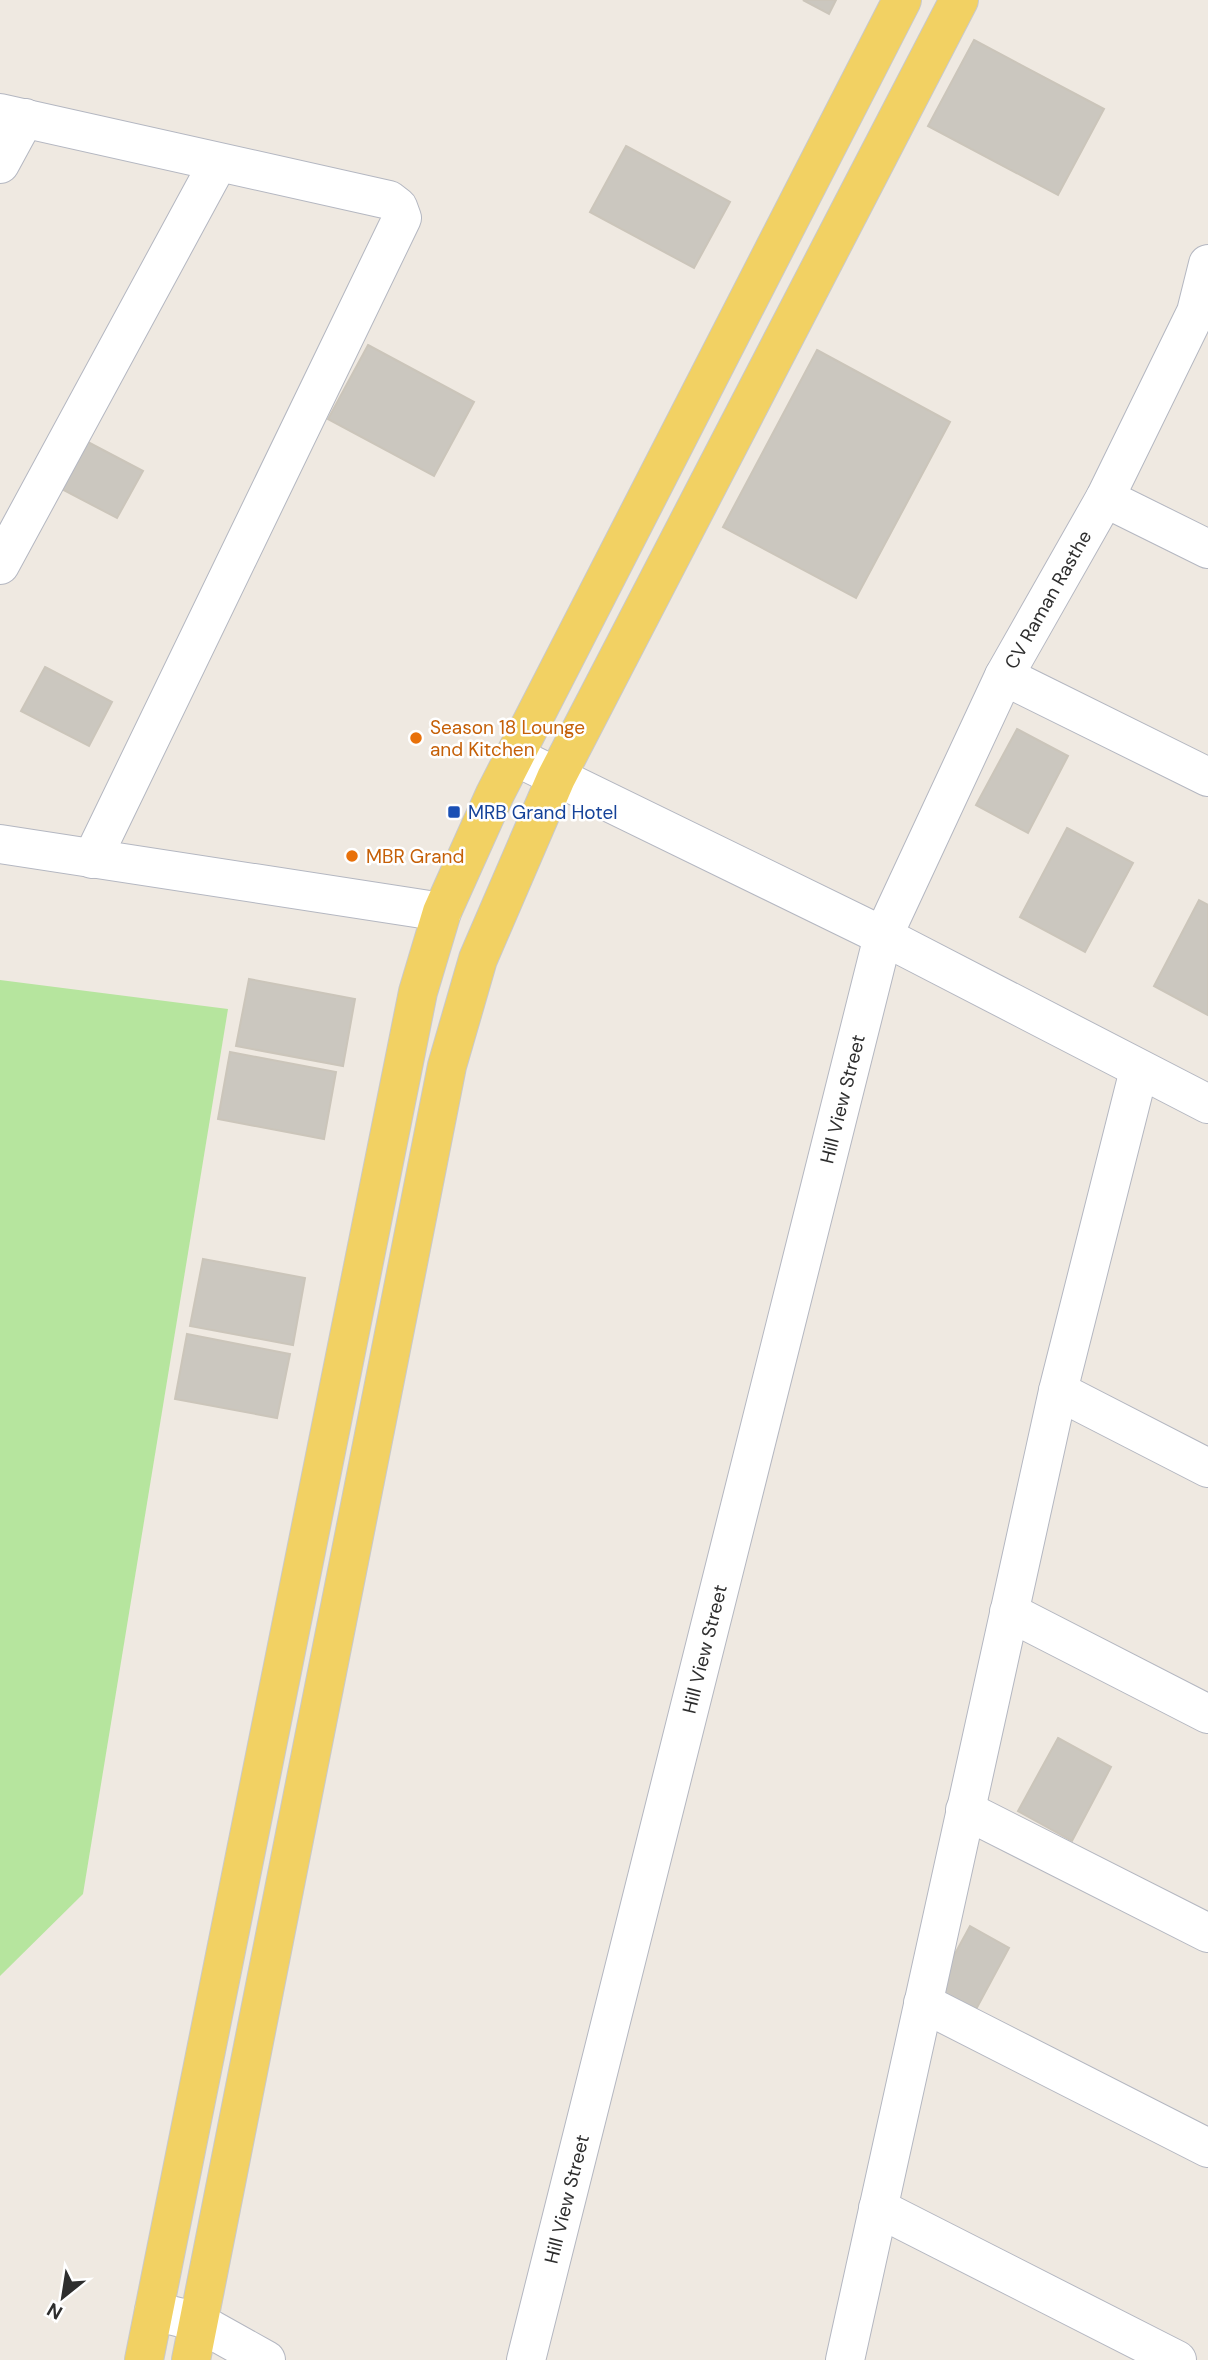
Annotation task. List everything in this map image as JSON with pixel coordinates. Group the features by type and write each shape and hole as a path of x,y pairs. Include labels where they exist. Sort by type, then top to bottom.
{"main road":[{"path":"144,2360 418,992 442,912 514,756 902,0"},
{"path":"191,2360 447,1066 478,959 556,778 959,0"}],"street":[{"path":"0,164 12,115 389,200 398,207 402,218 92,859"},
{"path":"0,565 218,163"},
{"name":"CV Raman Rasthe","path":"883,936 1004,676 1105,498 1202,315 1208,264"},
{"path":"1105,498 1208,549"},
{"path":"1004,676 1208,777"},
{"path":"514,756 883,936 1208,1104"},
{"path":"0,844 442,912"},
{"name":"Hill View Street","path":"526,2360 883,936"},
{"path":"845,2360 1058,1391 1139,1070"},
{"path":"1058,1391 1208,1468"},
{"path":"1009,1612 1208,1714"},
{"path":"965,1810 1208,1933"},
{"path":"923,2003 1208,2148"},
{"path":"878,2208 1177,2360"},
{"path":"154,2311 198,2322 266,2360"}],"green space":[{"path":"0,980 228,1009 83,1894 0,1976"}],"building":[{"path":"803,0 836,0 829,14"},
{"path":"974,40 1104,109 1058,195 928,126"},
{"path":"626,146 730,202 694,268 590,212"},
{"path":"368,345 474,402 434,476 328,419"},
{"path":"817,350 950,422 856,598 723,527"},
{"path":"84,440 143,471 117,518 58,487"},
{"path":"45,667 112,702 89,746 21,711"},
{"path":"1017,729 1068,756 1028,833 976,805"},
{"path":"1067,828 1133,863 1085,952 1020,917"},
{"path":"1199,900 1208,905 1208,1015 1154,986"},
{"path":"249,979 355,999 343,1066 236,1046"},
{"path":"230,1052 336,1072 324,1139 218,1119"},
{"path":"203,1259 305,1278 293,1345 190,1326"},
{"path":"187,1334 290,1354 277,1418 175,1399"},
{"path":"1058,1738 1111,1767 1072,1841 1018,1811"},
{"path":"970,1926 1009,1948 973,2015 933,1994"}],"place":[{"name":"Season 18 Lounge and Kitchen","path":"416,738"},
{"name":"MRB Grand Hotel","path":"454,812"},
{"name":"MBR Grand","path":"352,856"}]}
